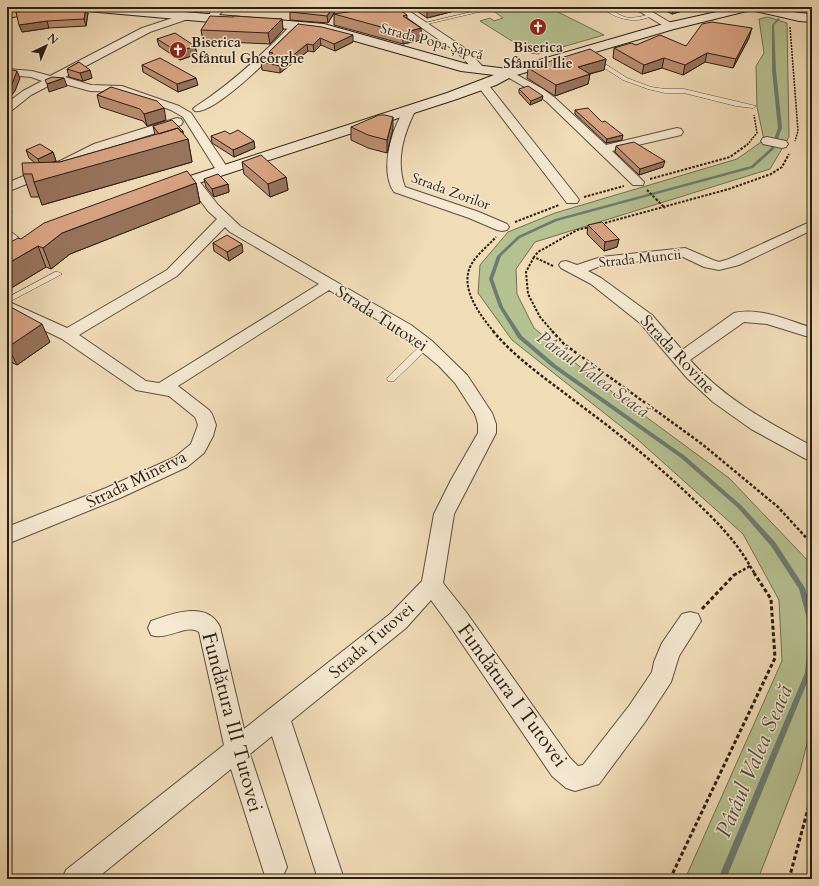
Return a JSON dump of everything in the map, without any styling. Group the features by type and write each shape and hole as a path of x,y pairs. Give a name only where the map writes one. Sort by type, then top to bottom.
{"main road":[{"path":"7,14 49,7"},
{"name":"Strada Popa Șapcă","path":"87,7 158,19 216,12 336,30 445,63 481,71 508,73"},
{"path":"154,192 452,96 500,79 508,73 671,26 751,7 806,18"},
{"path":"445,63 463,74 465,80 464,85 452,96"}],"street":[{"path":"397,7 462,51 481,71"},
{"path":"637,7 671,26"},
{"path":"7,109 27,93 158,19"},
{"path":"199,109 221,96 276,48 297,25"},
{"path":"7,72 32,74 50,80 62,80 97,89 122,89 175,108 189,118 223,170"},
{"path":"508,73 539,91 551,100 638,182"},
{"path":"483,85 572,200"},
{"path":"7,95 27,93"},
{"name":"Strada Zorilor","path":"410,109 404,121 395,155 394,180 399,189 474,215 502,227"},
{"path":"7,188 66,163 98,147 189,118"},
{"path":"603,149 678,132"},
{"path":"767,141 788,148"},
{"name":"Strada Tutovei","path":"75,879 398,621 432,585 444,514 458,485 482,444 486,433 487,424 483,413 461,379 426,345 405,329 235,229 224,220 191,180"},
{"path":"68,335 172,273 224,220"},
{"name":"Strada Muncii","path":"572,268 601,261 684,252 709,264 719,266 734,262 812,225"},
{"name":"Strada Rovine","path":"572,268 620,297 646,319 681,358 693,374 719,398 757,424 812,454"},
{"path":"163,388 329,284"},
{"name":"Strada Minerva","path":"7,306 68,335 142,386 163,388 174,391 203,414 207,425 204,436 198,448 181,462 113,493 7,536"},
{"path":"681,358 740,317 747,316 759,318 812,333"},
{"name":"Fundătura I Tutovei","path":"432,585 458,619 562,767 575,779 590,775 637,714 663,675 665,662 670,650 690,621"},
{"name":"Fundătura III Tutovei","path":"159,628 191,620 200,621 209,627 237,749 274,867"},
{"path":"278,718 331,879"}],"lane":[{"path":"423,24 498,7"},
{"path":"603,7 626,20 633,20 651,15"},
{"path":"581,51 625,79 650,88 665,91 684,91 736,104 753,106"},
{"path":"7,301 58,274"},
{"path":"391,379 426,345"}],"path":[{"path":"600,224 729,189 771,174 782,167 788,148 798,131 789,27 806,18"},
{"path":"670,879 775,658 771,598 750,566 743,552 716,520 644,455 521,359 499,337 477,310 469,287 468,274 473,263 502,227 572,200 684,171 730,157 745,147 757,133 753,106"},
{"path":"647,191 665,208"},
{"path":"592,226 577,230 538,252 534,257 526,272 528,294 540,317 564,344 702,444 778,507 812,544"},
{"path":"534,257 570,274 572,268"},
{"path":"690,621 734,575 750,566"},
{"path":"789,879 812,794"}],"green space":[{"path":"514,7 530,7 534,9 548,7 604,35 538,54 531,53 480,21 490,18 494,21 503,18 495,12"},
{"path":"768,17 787,23 789,137 770,169 535,242 516,269 517,294 534,328 592,377 729,478 812,565 812,724 800,771 758,879 685,879 782,661 779,600 743,534 637,439 512,340 478,293 480,265 508,232 555,213 737,159 764,140 757,107 756,66 764,53 759,19"}],"building":[{"path":"86,7 84,19 47,21 19,25 16,12"},
{"path":"293,7 333,7 327,16 290,12"},
{"path":"380,7 396,7 407,15 403,16 421,28 403,33 334,14"},
{"path":"210,16 282,19 268,33 201,30"},
{"path":"712,22 752,28 736,59 707,53 685,65 664,58 644,65 614,48 631,43 636,45 660,35 686,46 702,24"},
{"path":"298,24 322,27 353,35 334,44 320,38 313,45 307,44 280,66 261,62 273,53 269,52"},
{"path":"175,33 195,46 178,52 157,39"},
{"path":"590,49 606,59 578,67 590,74 556,85 528,68"},
{"path":"160,58 196,78 177,84 142,65"},
{"path":"79,62 90,70 80,73 67,69"},
{"path":"7,69 17,71 12,84 7,91"},
{"path":"52,77 64,78 47,84 45,80"},
{"path":"528,86 543,96 531,101 519,89"},
{"path":"111,87 157,101 164,108 144,114 140,109 97,95"},
{"path":"588,108 602,122 605,121 623,135 607,139 575,110"},
{"path":"379,115 393,117 387,140 368,135 351,127"},
{"path":"172,120 183,131 181,132 178,128 159,134 153,126"},
{"path":"178,128 188,139 34,182 32,174 23,174 22,163 60,162"},
{"path":"238,130 254,141 233,150 211,136 225,131 230,134"},
{"path":"634,142 665,161 640,169 616,146"},
{"path":"40,144 53,152 38,159 26,150"},
{"path":"261,155 286,177 268,184 242,162"},
{"path":"187,171 196,183 62,233 43,248 38,246 7,264 7,244 18,238 21,239 44,223"},
{"path":"218,174 228,184 212,189 204,179"},
{"path":"602,222 619,239 605,242 588,225"},
{"path":"227,235 242,244 227,252 213,243"},
{"path":"7,305 42,324 8,347 7,346"}],"waterway":[{"name":"Pârâul Valea Seacă","path":"779,19 773,25 774,70 780,128 773,148 752,167 556,220 519,237 499,256 491,279 501,307 520,337 554,366 683,457 740,507 773,544 802,588 812,626"},
{"name":"Pârâul Valea Seacă","path":"722,879 808,673 812,631"}],"place":[{"name":"Biserica Sfântul Ilie","path":"538,27"},
{"name":"Biserica Sfântul Gheorghe","path":"178,50"}]}
